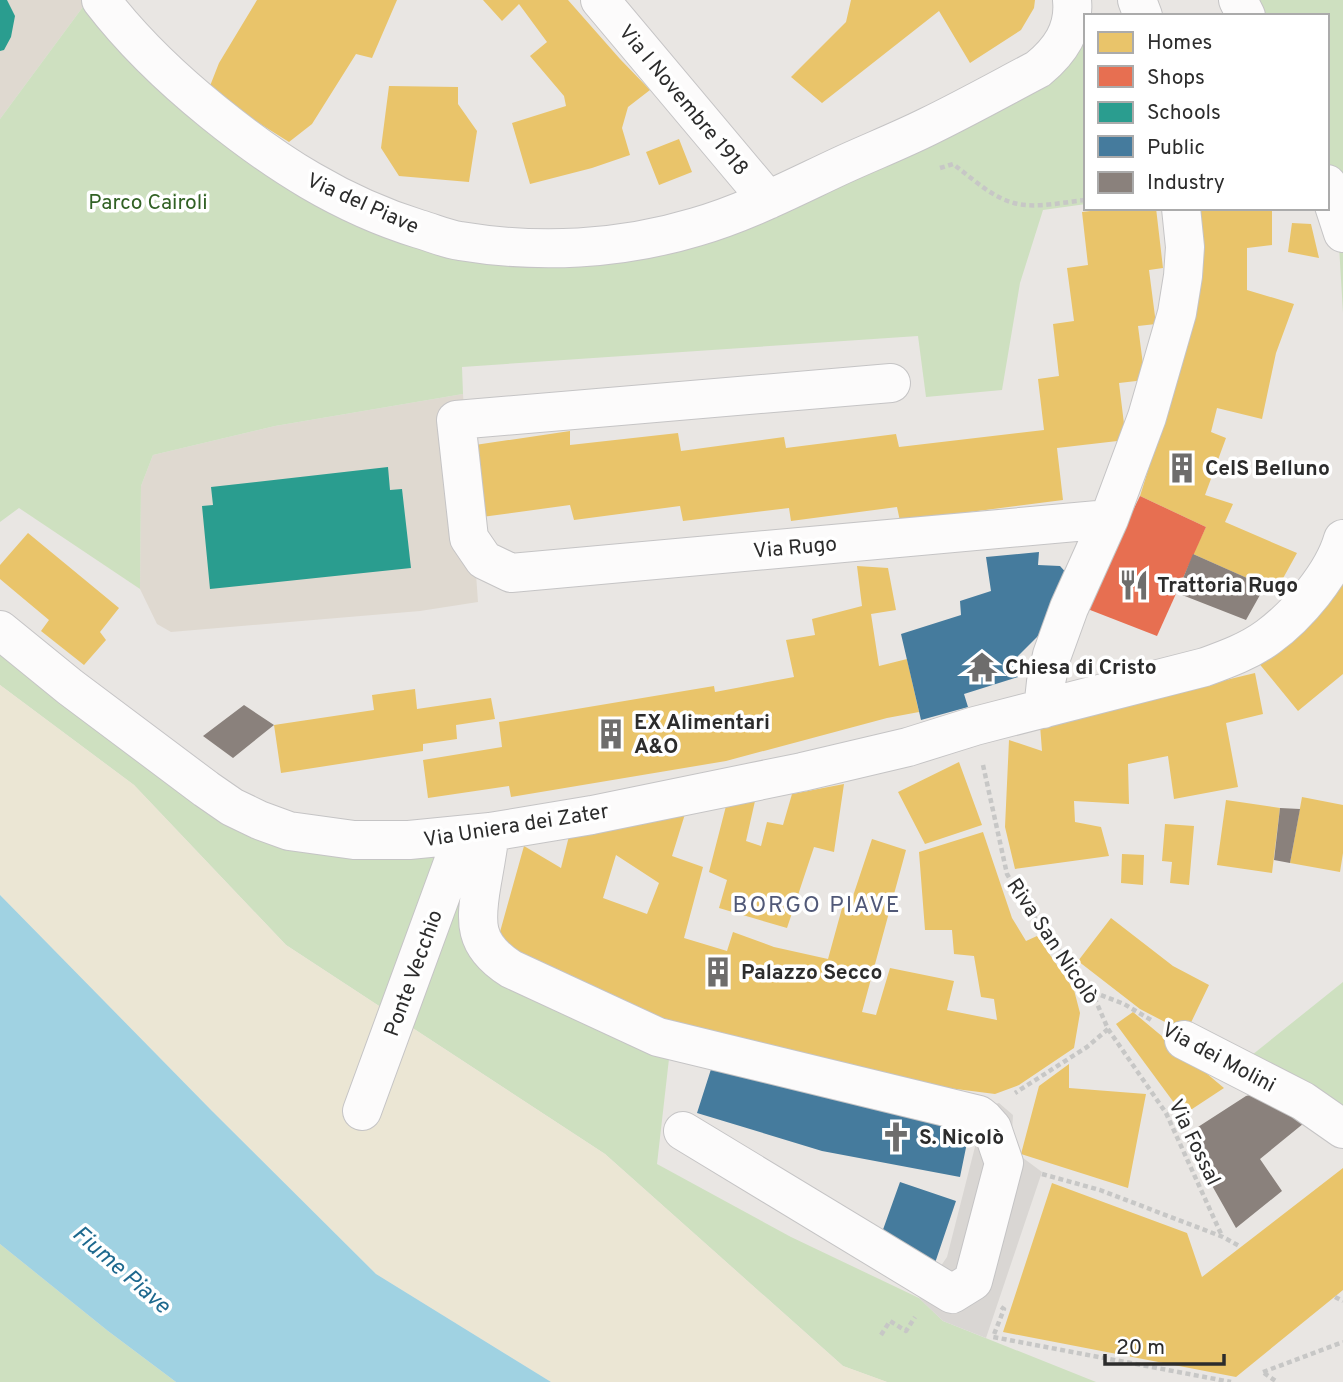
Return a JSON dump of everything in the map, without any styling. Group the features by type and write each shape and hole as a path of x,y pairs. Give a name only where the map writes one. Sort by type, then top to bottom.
{"street":[{"name":"Via del Piave","path":"101,0 158,65 243,137 287,168 343,198 395,221 457,240 520,248 575,248 632,242 696,227 768,200 929,126 1038,69 1063,44 1071,23 1072,0"},
{"name":"Via I Novembre 1918","path":"600,0 768,200"},
{"path":"1329,190 1343,233"},
{"path":"1044,709 1052,655 1069,608 1109,519 1147,417 1177,313 1185,247 1181,210"},
{"name":"Via Rugo","path":"891,383 456,420 469,538 484,560 511,573 1109,519"},
{"name":"Via Uniera dei Zater","path":"0,630 70,687 232,807 289,831 354,840 409,840 477,834 592,815 802,772 908,747 975,726 1205,667 1237,655 1269,636 1297,611 1323,580 1343,538"},
{"path":"477,834 478,926 484,944 499,961 511,969 658,1037 979,1115 984,1119 992,1128 1003,1163 973,1281 952,1294 683,1131"},
{"name":"Ponte Vecchio","path":"362,1111 428,932 477,834"},
{"name":"Via dei Molini","path":"1184,1040 1303,1101 1343,1129"}],"path":[{"path":"953,164 995,195 1014,203 1037,205 1084,200"},
{"name":"Riva San Nicolò","path":"975,726 1007,874 1026,906 1092,992 1108,1029 1087,1047 979,1115"},
{"name":"Via dei Molini","path":"1092,992 1124,1004 1184,1040"},
{"name":"Via Fossal","path":"1108,1029 1166,1113 1223,1237"},
{"path":"1003,1163 1100,1190 1223,1237 1241,1247"},
{"path":"1335,1297 1343,1301"},
{"path":"1003,1309 993,1337 1231,1382"},
{"path":"1277,1382 1263,1372 1343,1342"}],"shaded area":[{"path":"0,0 88,0 0,119"},
{"path":"463,394 478,602 420,611 171,632 157,624 140,589 141,486 153,455 275,426"},
{"path":"999,1103 1013,1115 1011,1149 1042,1172 986,1338 943,1321 919,1298 947,1257 978,1135 971,1111"}],"green space":[{"name":"Parco Cairoli","path":"88,0 231,139 398,233 608,252 771,197 1084,24 1084,204 1043,210 1020,283 1002,390 926,397 918,336 462,367 463,394 275,426 153,455 141,486 140,589 19,508 0,522 0,119"},
{"path":"1245,0 1343,0 1343,313 1335,179 1329,168 1329,14 1252,14"},
{"path":"0,612 275,839 481,841 467,936 670,1050 657,1164 791,1237 919,1298 943,1321 1096,1382 887,1382 843,1366 605,1154 286,945 134,785 0,685"},
{"path":"1343,982 1343,1109 1252,1055"},
{"path":"0,1244 108,1331 176,1382 0,1382"}],"sand":[{"path":"0,685 134,785 286,945 605,1154 843,1366 887,1382 551,1382 376,1274 0,895"}],"water":[{"name":"Fiume Piave","path":"0,895 376,1274 551,1382 176,1382 0,1244"}],"building: Homes":[{"path":"257,0 397,0 372,58 356,54 312,124 289,142 208,91 219,63"},
{"path":"483,0 568,0 650,90 628,107 622,128 630,155 530,184 512,123 566,106 564,96 530,56 547,42 519,4 502,21"},
{"path":"851,0 1035,0 1034,8 1021,30 970,63 939,11 822,103 791,77 846,22"},
{"path":"389,86 458,87 458,104 477,131 469,182 399,176 381,148"},
{"path":"679,139 692,172 659,185 646,152"},
{"path":"1156,210 1163,268 1149,270 1156,324 1138,326 1145,380 1119,383 1126,440 1057,448 1063,500 900,521 897,507 791,521 789,508 683,521 680,506 574,520 570,505 482,517 475,445 570,431 570,445 678,433 681,451 784,437 786,448 896,434 899,447 1044,430 1038,379 1059,376 1053,324 1074,321 1067,268 1088,265 1082,212"},
{"path":"1193,210 1272,210 1272,245 1247,248 1247,290 1294,304 1276,353 1262,419 1217,408 1211,432 1226,438 1205,495 1233,504 1225,522 1297,553 1276,591 1193,554 1206,527 1140,496 1161,429"},
{"path":"1292,223 1311,224 1319,258 1288,252"},
{"path":"28,533 119,608 100,632 106,640 84,665 41,631 49,620 0,579 0,565"},
{"path":"857,566 888,568 896,610 871,614 879,666 907,659 919,712 726,761 511,797 509,786 428,798 423,760 502,747 499,722 714,686 715,692 794,677 786,640 815,635 812,619 862,606"},
{"path":"1343,579 1343,674 1298,711 1257,661"},
{"path":"1255,673 1263,714 1226,723 1238,787 1174,799 1168,756 1128,764 1129,804 1074,801 1075,822 1101,827 1109,856 1015,869 1005,827 1009,740 1042,751 1040,725"},
{"path":"415,689 417,709 491,698 495,719 456,725 457,739 423,744 423,751 281,773 274,725 374,710 372,695"},
{"path":"959,762 982,825 925,844 898,792"},
{"path":"844,784 834,852 814,847 787,928 719,908 727,880 709,872 726,806 755,801 746,841 761,846 767,822 783,825 792,794"},
{"path":"1302,797 1343,805 1343,853 1340,872 1290,863"},
{"path":"1226,800 1280,808 1272,873 1217,865"},
{"path":"685,814 672,856 703,867 684,938 727,951 733,932 774,947 828,959 844,901 851,902 872,839 906,850 862,1012 876,1015 890,968 954,981 947,1010 997,1020 994,999 981,997 974,956 954,954 952,930 925,930 919,852 983,832 1012,918 1026,941 1037,936 1074,990 1080,1013 1074,1048 1019,1085 995,1094 847,1075 603,1001 498,939 524,846 561,868 570,832","holes":["616,855 659,883 647,914 603,898"]},
{"path":"1165,824 1194,826 1189,885 1170,883 1172,862 1162,861"},
{"path":"1122,854 1144,855 1143,885 1121,883"},
{"path":"1111,918 1173,966 1209,985 1186,1033 1140,1009 1078,961"},
{"path":"1133,1012 1224,1088 1183,1115 1116,1024"},
{"path":"1069,1064 1069,1088 1146,1094 1128,1188 1021,1154 1039,1086"},
{"path":"1343,1168 1343,1290 1236,1377 1003,1332 1052,1183 1187,1233 1202,1277"}],"building: Shops":[{"path":"1140,496 1206,527 1157,636 1085,608"}],"building: Schools":[{"path":"0,0 7,0 15,16 11,37 4,50 0,51"},
{"path":"388,467 390,490 402,489 411,568 210,589 202,506 213,505 211,487"}],"building: Public":[{"path":"1039,552 1038,565 1060,566 1070,577 1049,625 1015,659 1018,677 964,694 968,707 921,720 901,634 961,615 960,601 991,591 986,557"},
{"path":"713,1063 971,1123 960,1177 822,1151 697,1113"},
{"path":"900,1182 956,1201 935,1263 880,1238"}],"building: Industry":[{"path":"1193,554 1265,586 1246,620 1177,593"},
{"path":"244,705 274,725 233,758 203,736"},
{"path":"1280,808 1300,809 1290,863 1274,860"},
{"path":"1265,1091 1309,1119 1260,1159 1282,1191 1236,1228 1184,1136 1246,1096"}],"place":[{"name":"CeIS Belluno","path":"1182,468"},
{"name":"Trattoria Rugo","path":"1134,585"},
{"name":"Chiesa di Cristo","path":"982,667"},
{"name":"EX Alimentari A&O","path":"611,734"},
{"name":"Palazzo Secco","path":"718,972"},
{"name":"S. Nicolò","path":"896,1137"}],"district":[{"name":"BORGO PIAVE","path":"817,904"}]}
